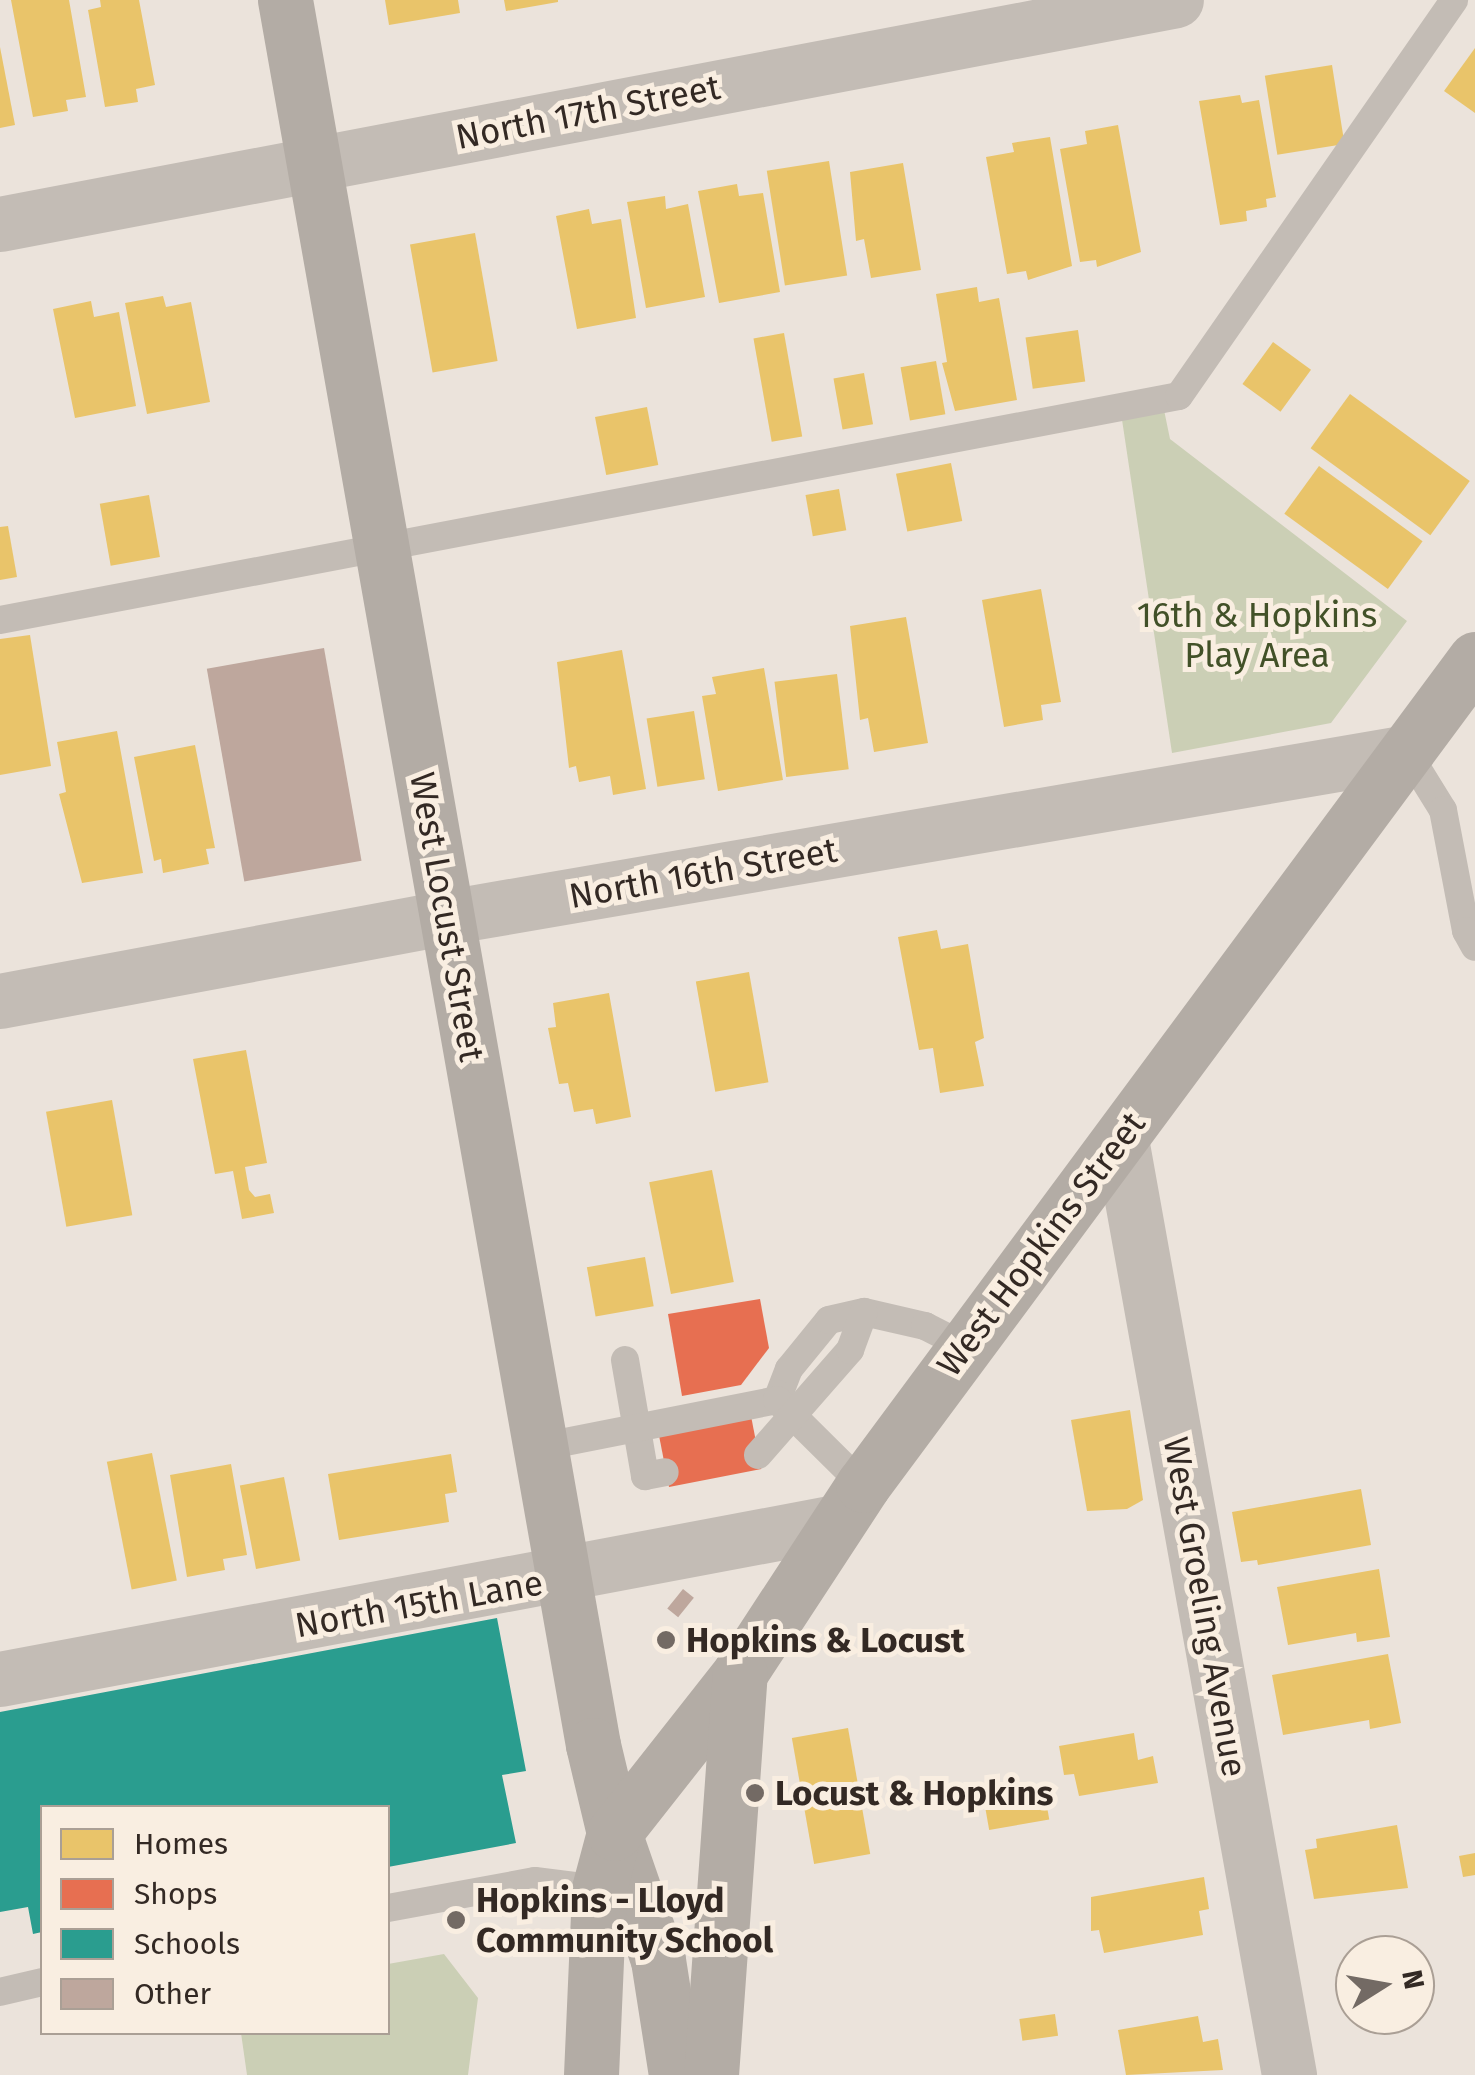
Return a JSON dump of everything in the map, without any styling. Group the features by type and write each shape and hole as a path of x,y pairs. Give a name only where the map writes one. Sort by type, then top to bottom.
{"street":[{"name":"West Locust Street","path":"285,0 564,1578 614,1833 658,1960 676,2075"},
{"name":"North 17th Street","path":"0,224 1176,0"},
{"name":"West Hopkins Street","path":"614,1833 740,1672 850,1504 964,1346 1475,659"},
{"name":"North 16th Street","path":"0,1001 447,917 1407,752"},
{"name":"West Groeling Avenue","path":"1121,1138 1289,2075"},
{"name":"North 15th Lane","path":"0,1679 564,1578 850,1504"},
{"path":"711,2075 740,1672"},
{"name":"West Locust Street","path":"591,2075 600,1889 614,1833"}],"lane":[{"path":"0,620 382,551 1179,396 1454,0"},
{"path":"1407,752 1444,810 1475,947"},
{"path":"758,1455 784,1407 850,1350 864,1312 924,1326 964,1346"},
{"path":"625,1360 645,1476 665,1472"},
{"path":"540,1447 636,1428 784,1407"},
{"path":"784,1407 850,1504"},
{"path":"390,1908 535,1881 600,1889"},
{"path":"0,1992 40,1982"}],"green space":[{"name":"16th & Hopkins Play Area","path":"1163,405 1170,439 1407,621 1331,723 1172,753 1121,413"},
{"path":"444,1954 478,1998 468,2075 247,2075 241,2035 390,2035 390,1964"}],"building: Homes":[{"path":"11,0 69,0 86,97 66,100 68,111 33,117"},
{"path":"100,0 139,0 155,85 136,89 138,102 105,107 88,10 101,7"},
{"path":"385,0 458,0 460,13 389,25"},
{"path":"504,0 558,0 558,2 506,11"},
{"path":"0,47 15,125 0,128"},
{"path":"1475,48 1475,113 1444,91"},
{"path":"1332,65 1345,144 1277,155 1265,76"},
{"path":"1240,95 1242,103 1259,100 1276,197 1266,199 1267,207 1246,211 1247,221 1220,225 1199,101"},
{"path":"1118,125 1141,252 1097,267 1096,260 1080,262 1060,149 1087,144 1085,131"},
{"path":"1050,137 1072,266 1028,280 1026,271 1007,274 986,157 1014,152 1012,143"},
{"path":"829,161 847,276 785,285 767,171"},
{"path":"903,163 921,270 871,278 864,239 856,241 850,172"},
{"path":"737,184 739,196 763,193 780,292 719,303 698,191"},
{"path":"665,196 666,209 688,204 705,297 646,308 627,202"},
{"path":"589,209 592,224 621,219 636,318 577,329 556,216"},
{"path":"475,233 498,361 433,372 410,244"},
{"path":"977,287 979,302 999,298 1017,400 955,411 942,363 947,362 936,294"},
{"path":"163,296 166,307 191,302 210,402 147,414 125,303"},
{"path":"91,301 94,317 119,312 136,406 75,418 53,309"},
{"path":"1078,330 1085,381 1033,389 1026,337"},
{"path":"784,333 802,436 772,442 753,338"},
{"path":"1273,342 1311,370 1280,412 1242,384"},
{"path":"936,361 945,414 910,420 901,367"},
{"path":"864,373 873,424 843,430 833,378"},
{"path":"1350,394 1470,481 1430,535 1311,448"},
{"path":"647,407 658,465 606,475 595,417"},
{"path":"951,463 962,521 907,532 896,474"},
{"path":"1319,466 1423,541 1388,589 1284,514"},
{"path":"839,489 846,530 813,536 806,495"},
{"path":"149,495 160,557 111,566 100,504"},
{"path":"8,526 17,577 0,580 0,527"},
{"path":"1041,589 1061,702 1041,705 1043,720 1004,727 982,600"},
{"path":"906,617 928,743 874,752 868,718 860,720 850,626"},
{"path":"30,635 51,766 0,775 0,639"},
{"path":"622,650 646,789 613,795 610,776 579,782 576,766 569,768 557,662"},
{"path":"764,668 783,780 718,791 702,696 716,694 712,677"},
{"path":"837,674 849,769 786,777 774,682"},
{"path":"694,711 705,779 657,787 647,719"},
{"path":"117,731 143,873 82,883 59,794 66,792 57,742"},
{"path":"195,745 215,848 206,849 209,864 163,873 161,859 154,861 134,757"},
{"path":"937,930 941,949 968,944 984,1038 975,1042 984,1086 940,1093 933,1048 919,1050 898,937"},
{"path":"749,972 768,1082 715,1092 696,981"},
{"path":"609,993 631,1117 596,1124 593,1109 574,1112 568,1083 559,1084 548,1028 556,1027 553,1003"},
{"path":"246,1050 267,1163 245,1167 249,1190 255,1197 270,1194 274,1213 242,1219 233,1171 215,1174 193,1059"},
{"path":"112,1100 132,1215 66,1227 46,1112"},
{"path":"712,1170 734,1282 671,1294 649,1182"},
{"path":"645,1257 654,1306 596,1316 587,1267"},
{"path":"1130,1410 1143,1500 1127,1509 1087,1511 1071,1420"},
{"path":"152,1453 177,1581 132,1589 107,1462"},
{"path":"451,1454 457,1492 445,1494 449,1522 339,1540 328,1474"},
{"path":"231,1464 247,1555 223,1559 225,1570 187,1577 170,1475"},
{"path":"284,1477 300,1560 256,1569 240,1486"},
{"path":"1361,1489 1371,1545 1258,1565 1257,1560 1241,1562 1232,1512"},
{"path":"1379,1569 1390,1637 1357,1642 1356,1633 1288,1645 1277,1587"},
{"path":"1388,1654 1401,1723 1370,1729 1369,1720 1283,1735 1272,1675"},
{"path":"848,1728 870,1854 814,1864 792,1738"},
{"path":"1134,1733 1138,1760 1153,1756 1158,1783 1079,1796 1074,1774 1064,1775 1059,1746"},
{"path":"1043,1784 1049,1819 989,1830 983,1795"},
{"path":"1397,1825 1408,1888 1314,1899 1305,1850 1317,1848 1316,1839"},
{"path":"1475,1853 1475,1875 1463,1877 1459,1856"},
{"path":"1204,1877 1209,1909 1199,1911 1203,1935 1104,1953 1099,1930 1091,1931 1091,1897"},
{"path":"1055,2014 1058,2036 1022,2041 1019,2019"},
{"path":"1198,2016 1203,2042 1218,2039 1223,2070 1126,2075 1118,2030"}],"building: Shops":[{"path":"760,1299 769,1348 741,1385 682,1396 668,1314"},
{"path":"751,1416 761,1469 669,1487 659,1434"}],"building: Schools":[{"path":"497,1618 526,1771 502,1775 516,1843 390,1867 390,1805 40,1805 40,1932 33,1934 28,1907 0,1912 0,1712"}],"building: Other":[{"path":"324,648 362,861 244,881 207,669"},
{"path":"683,1589 694,1598 678,1617 667,1608"}],"place":[{"name":"Hopkins & Locust","path":"666,1640"},
{"name":"Locust & Hopkins","path":"755,1793"},
{"name":"Hopkins - Lloyd Community School","path":"456,1920"}]}
